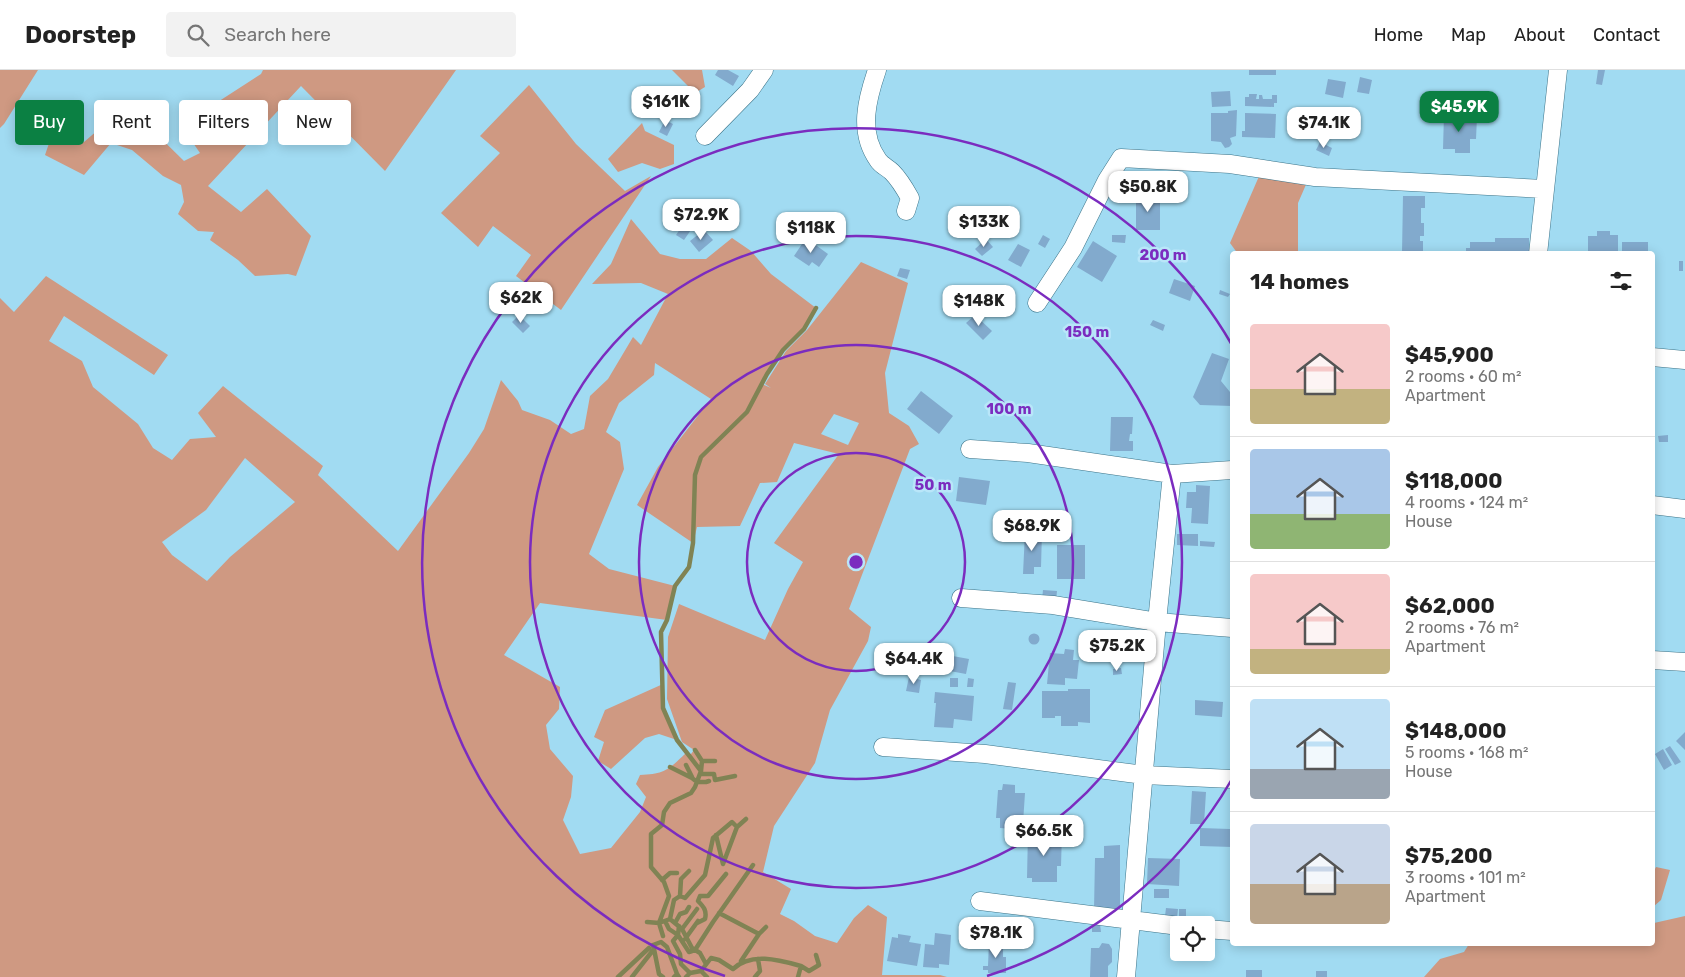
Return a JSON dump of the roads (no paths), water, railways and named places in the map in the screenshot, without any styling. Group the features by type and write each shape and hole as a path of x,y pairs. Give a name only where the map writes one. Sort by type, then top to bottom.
{"street":[{"path":"704,136 750,90 764,70"},
{"path":"877,70 868,96 866,123 868,140 878,160 893,172 910,198 906,211"},
{"path":"1538,251 1558,70"},
{"path":"1037,304 1073,248 1108,180 1122,158 1230,164 1315,177 1544,189"},
{"path":"1655,357 1685,360"},
{"path":"970,449 1028,453 1172,474 1230,470"},
{"path":"1126,977 1172,474"},
{"path":"1655,505 1685,509"},
{"path":"961,598 1053,605 1157,622 1230,628"},
{"path":"1655,660 1685,662"},
{"path":"883,747 986,754 1144,775 1230,779"},
{"path":"980,902 1131,922 1170,925"},
{"path":"1215,930 1230,931"}],"waterway":[{"path":"701,771 677,740 663,708 661,632 667,620 675,586 689,567 693,543 695,475 701,457 747,412 767,374 783,350 804,329 816,308"},
{"path":"663,936 659,923 669,896 664,882 651,867 651,834 662,825 664,812 670,803 691,793 695,787 701,771 702,761 695,750"},
{"path":"702,761 715,761"},
{"path":"686,765 692,777"},
{"path":"670,767 697,782 709,781"},
{"path":"700,774 714,774 715,780 735,776"},
{"path":"670,919 674,900 680,896 685,898 705,875 713,838 732,822 737,827 746,819"},
{"path":"716,835 723,864 737,827"},
{"path":"679,926 678,935 689,952 695,950 753,865"},
{"path":"680,896 681,879 689,871"},
{"path":"662,880 670,873 677,873"},
{"path":"697,923 705,919 706,916 702,905 698,901 700,896 708,896 726,874"},
{"path":"675,923 680,914 686,912 689,907"},
{"path":"682,929 697,909"},
{"path":"719,913 759,934"},
{"path":"647,922 659,923 670,919 682,929 692,948 700,953 706,964"},
{"path":"665,921 669,929 678,935 673,941 680,954 681,964 690,973"},
{"path":"685,939 698,921"},
{"path":"741,961 766,927"},
{"path":"653,945 661,942 667,947 677,974"},
{"path":"632,977 654,949 653,945"},
{"path":"618,977 649,948"},
{"path":"654,949 659,974 663,977"},
{"path":"801,966 809,971 819,965 816,955"},
{"path":"686,977 690,973 701,971 711,958 719,960 733,969 740,964 757,959 775,960 801,966 798,977"},
{"path":"755,977 760,971 758,959"},
{"path":"701,971 707,977"},
{"path":"674,977 677,974 679,977"}]}
